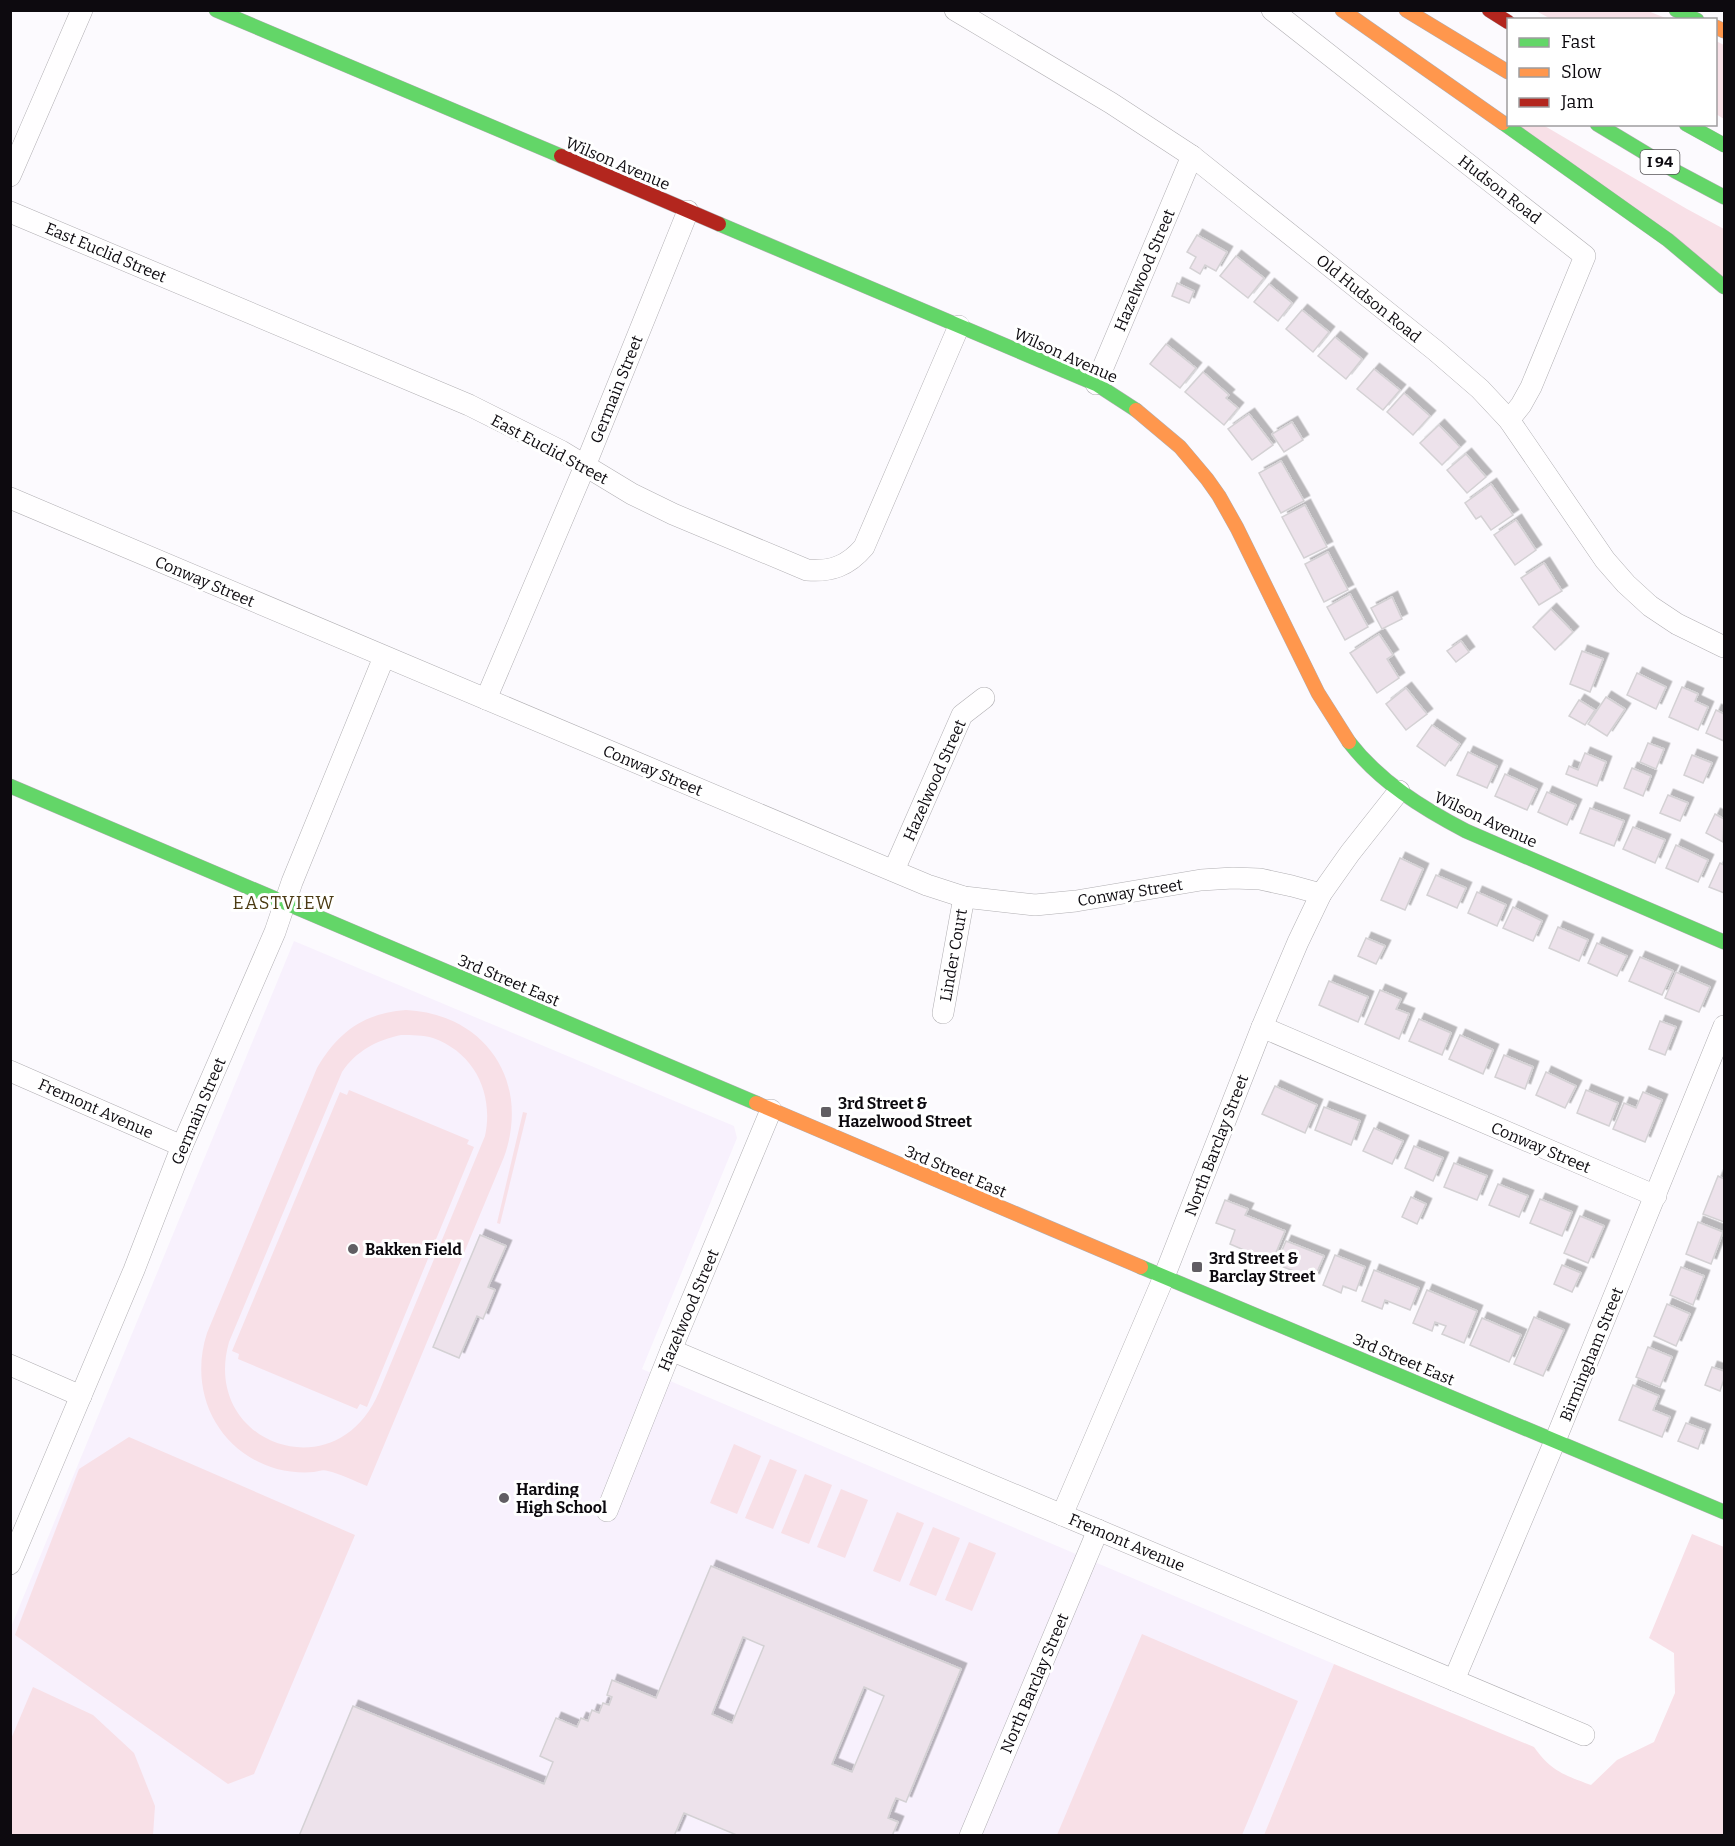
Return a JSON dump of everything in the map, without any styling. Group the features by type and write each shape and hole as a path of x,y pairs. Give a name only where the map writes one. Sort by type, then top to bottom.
{"main road":[{"name":"Wilson Avenue","path":"216,10 1096,384 1137,409 1168,435 1207,479 1236,525 1312,684 1333,721 1374,770 1430,813 1466,831 1725,942"},
{"path":"1342,10 1507,125"},
{"path":"1406,10 1507,71"},
{"path":"1489,10 1507,21"},
{"path":"1676,10 1693,18"},
{"path":"1508,126 1668,240 1725,287"},
{"name":"I 94","path":"1600,126 1725,197"},
{"path":"1690,126 1725,145"},
{"name":"3rd Street East","path":"10,786 1164,1277 1725,1512"}],"street":[{"path":"10,176 82,10"},
{"name":"Old Hudson Road","path":"955,10 1111,103 1192,156 1436,351 1480,389 1509,420 1605,560 1626,584 1650,606 1677,624 1725,647"},
{"name":"Hudson Road","path":"1272,10 1586,256 1531,387 1509,420"},
{"name":"Hazelwood Street","path":"1096,384 1192,156"},
{"name":"Germain Street","path":"486,699 585,466 688,211"},
{"name":"East Euclid Street","path":"10,212 469,405 561,451 632,494 673,514 807,570 820,571 845,565 864,547 958,326"},
{"name":"Conway Street","path":"10,498 927,885 964,897 1035,905 1076,901 1201,880 1233,878 1260,879 1321,894"},
{"name":"Germain Street","path":"10,1564 134,1270 182,1146 275,932 284,903 384,657"},
{"name":"Hazelwood Street","path":"894,870 962,715 984,698"},
{"name":"North Barclay Street","path":"1062,1515 1164,1277 1262,1027 1298,942 1321,894 1399,791"},
{"name":"Linder Court","path":"943,1013 964,897"},
{"name":"Birmingham Street","path":"1454,1680 1555,1441 1725,1026"},
{"name":"Conway Street","path":"1262,1027 1656,1196"},
{"name":"Fremont Avenue","path":"10,1071 182,1146"},
{"name":"Hazelwood Street","path":"607,1510 771,1110"},
{"name":"Fremont Avenue","path":"671,1350 1584,1735"},
{"path":"10,1365 81,1396"},
{"name":"North Barclay Street","path":"970,1836 1098,1530"}],"shaded area":[{"path":"1536,11 1648,11 1666,18 1549,18"},
{"path":"1717,42 1724,45 1724,119 1717,115"},
{"path":"1516,126 1545,126 1724,229 1724,278"},
{"name":"Harding High School","path":"294,941 734,1126 737,1138 642,1369 1334,1664 1264,1835 11,1836 11,1627"},
{"path":"406,1010 434,1014 459,1024 479,1038 495,1057 506,1079 511,1103 511,1129 504,1157 367,1486 326,1470 300,1472 277,1469 256,1461 238,1449 223,1434 212,1416 201,1376 202,1355 207,1333 317,1068 343,1035 365,1020","holes":["401,1035 433,1038 448,1045 470,1065 484,1090 487,1105 485,1136 379,1392 359,1423 334,1441 305,1447 277,1443 253,1429 234,1407 225,1378 229,1342 342,1072 360,1052 384,1040"]},
{"name":"Bakken Field","path":"349,1090 469,1140 467,1144 474,1147 367,1407 360,1404 357,1409 238,1359 239,1354 232,1351 340,1092 347,1095"},
{"path":"523,1112 527,1113 500,1224 497,1223"},
{"path":"129,1437 355,1535 254,1774 228,1784 15,1635 79,1469"},
{"path":"734,1444 761,1456 737,1514 710,1503"},
{"path":"770,1459 797,1470 773,1529 745,1518"},
{"path":"805,1474 832,1485 809,1544 781,1533"},
{"path":"841,1489 868,1500 845,1558 817,1547"},
{"path":"897,1512 924,1523 900,1582 873,1571"},
{"path":"933,1527 960,1538 936,1596 909,1585"},
{"path":"1692,1534 1724,1547 1724,1835 1264,1835 1334,1664 1534,1747 1552,1767 1591,1785 1617,1760 1654,1742 1675,1693 1674,1653 1649,1638"},
{"path":"969,1542 996,1553 972,1611 945,1600"},
{"path":"1142,1634 1298,1701 1242,1835 1057,1835"},
{"path":"33,1687 93,1715 134,1753 155,1806 153,1835 11,1835 11,1739"}],"building":[{"path":"1197,235 1227,252 1216,271 1205,265 1200,274 1190,268 1196,257 1187,252"},
{"path":"1236,256 1264,278 1248,298 1220,276"},
{"path":"1177,283 1194,291 1189,303 1172,296"},
{"path":"1269,284 1292,303 1278,321 1254,302"},
{"path":"1302,310 1329,332 1313,352 1286,329"},
{"path":"1335,337 1362,359 1346,379 1318,356"},
{"path":"1166,344 1196,368 1180,388 1150,364"},
{"path":"1374,369 1400,390 1383,410 1357,389"},
{"path":"1203,372 1229,395 1226,398 1238,408 1224,425 1185,392"},
{"path":"1404,393 1430,416 1413,435 1387,412"},
{"path":"1249,414 1273,445 1252,460 1228,429"},
{"path":"1292,422 1303,440 1284,452 1272,434"},
{"path":"1439,425 1460,447 1442,465 1420,443"},
{"path":"1466,454 1486,477 1467,493 1447,470"},
{"path":"1281,461 1304,501 1281,513 1259,473"},
{"path":"1491,484 1513,515 1491,530 1481,516 1476,519 1465,503"},
{"path":"1305,505 1327,547 1304,558 1282,517"},
{"path":"1516,520 1536,550 1515,565 1494,535"},
{"path":"1328,552 1348,590 1324,602 1305,564"},
{"path":"1544,563 1562,591 1539,605 1521,578"},
{"path":"1350,594 1368,627 1345,640 1327,607"},
{"path":"1392,597 1402,619 1382,629 1371,608"},
{"path":"1551,609 1573,632 1555,650 1533,627"},
{"path":"1379,634 1393,655 1387,659 1399,678 1377,693 1350,653"},
{"path":"1461,641 1469,652 1456,662 1447,651"},
{"path":"1582,651 1603,659 1590,692 1570,684"},
{"path":"1637,673 1666,687 1656,709 1627,695"},
{"path":"1682,687 1698,694 1695,701 1708,707 1698,730 1669,717"},
{"path":"1406,688 1427,714 1406,730 1386,704"},
{"path":"1606,697 1625,709 1607,736 1588,724"},
{"path":"1579,700 1595,710 1585,725 1569,716"},
{"path":"1716,710 1724,714 1724,741 1706,733"},
{"path":"1432,725 1460,744 1445,766 1417,746"},
{"path":"1648,743 1664,749 1656,769 1640,762"},
{"path":"1468,752 1497,766 1487,788 1457,775"},
{"path":"1585,753 1606,762 1597,786 1566,774 1569,766 1578,770"},
{"path":"1692,755 1712,763 1703,783 1684,775"},
{"path":"1632,768 1651,776 1643,796 1624,788"},
{"path":"1505,774 1537,789 1527,810 1495,796"},
{"path":"1547,792 1576,805 1567,825 1538,812"},
{"path":"1668,795 1688,803 1680,821 1660,813"},
{"path":"1590,808 1624,821 1614,846 1580,833"},
{"path":"1715,814 1724,819 1723,842 1706,833"},
{"path":"1633,827 1665,840 1655,863 1623,849"},
{"path":"1676,845 1708,860 1698,882 1666,868"},
{"path":"1400,858 1423,869 1405,910 1381,900"},
{"path":"1720,863 1724,865 1724,893 1709,887"},
{"path":"1436,875 1466,888 1457,908 1427,895"},
{"path":"1477,892 1506,905 1497,926 1468,913"},
{"path":"1513,907 1542,921 1533,941 1503,928"},
{"path":"1558,927 1588,940 1579,961 1549,948"},
{"path":"1366,938 1385,946 1376,964 1358,956"},
{"path":"1597,943 1627,956 1617,976 1588,963"},
{"path":"1640,957 1673,971 1662,995 1629,981"},
{"path":"1676,972 1710,987 1699,1012 1665,998"},
{"path":"1329,981 1368,997 1358,1022 1319,1005"},
{"path":"1380,990 1401,999 1396,1009 1409,1014 1399,1039 1365,1024"},
{"path":"1419,1019 1451,1033 1442,1055 1409,1041"},
{"path":"1660,1021 1676,1027 1665,1055 1649,1049"},
{"path":"1460,1035 1493,1050 1483,1074 1449,1059"},
{"path":"1504,1055 1533,1067 1525,1089 1495,1077"},
{"path":"1546,1072 1576,1086 1565,1108 1536,1095"},
{"path":"1275,1086 1317,1105 1305,1133 1262,1114"},
{"path":"1586,1090 1618,1103 1609,1126 1577,1113"},
{"path":"1643,1092 1662,1100 1645,1142 1613,1129 1624,1103 1636,1108"},
{"path":"1324,1107 1360,1121 1351,1145 1315,1130"},
{"path":"1374,1128 1403,1141 1392,1164 1363,1151"},
{"path":"1414,1146 1443,1158 1433,1181 1405,1168"},
{"path":"1454,1163 1487,1176 1477,1200 1444,1187"},
{"path":"1718,1176 1724,1179 1724,1222 1703,1214"},
{"path":"1498,1184 1528,1196 1519,1217 1489,1205"},
{"path":"1411,1197 1426,1204 1417,1224 1402,1217"},
{"path":"1540,1199 1572,1212 1562,1236 1530,1223"},
{"path":"1225,1200 1248,1209 1245,1215 1285,1231 1272,1262 1230,1244 1235,1230 1216,1223"},
{"path":"1580,1216 1604,1226 1588,1263 1564,1253"},
{"path":"1698,1222 1723,1232 1711,1264 1686,1254"},
{"path":"480,1235 506,1246 488,1287 495,1290 483,1319 477,1316 459,1358 433,1347"},
{"path":"1286,1241 1324,1256 1314,1279 1276,1264"},
{"path":"1335,1255 1365,1267 1356,1291 1343,1286 1341,1293 1323,1285"},
{"path":"1562,1265 1581,1273 1572,1292 1554,1284"},
{"path":"1681,1267 1704,1276 1693,1305 1670,1295"},
{"path":"1374,1270 1419,1288 1410,1310 1385,1300 1382,1309 1362,1301"},
{"path":"1427,1290 1477,1311 1464,1343 1442,1334 1446,1326 1435,1322 1432,1331 1413,1323"},
{"path":"1667,1304 1690,1314 1676,1346 1654,1336"},
{"path":"1534,1317 1564,1330 1543,1376 1514,1364"},
{"path":"1482,1318 1521,1335 1509,1362 1470,1345"},
{"path":"1648,1347 1672,1357 1660,1387 1636,1377"},
{"path":"1712,1367 1724,1371 1720,1391 1705,1385"},
{"path":"1633,1385 1659,1396 1653,1410 1670,1417 1662,1437 1619,1420"},
{"path":"1686,1423 1705,1430 1698,1449 1678,1441"},
{"path":"711,1566 961,1669 906,1802 896,1798 892,1807 888,1818 898,1822 892,1836 739,1836 684,1813 674,1836 299,1836 353,1706 544,1784 553,1762 540,1756 556,1718 577,1727 581,1718 588,1721 592,1710 599,1713 603,1703 609,1705 612,1697 607,1695 612,1680 656,1698","holes":["743,1637 764,1646 732,1723 712,1714","864,1687 884,1696 852,1772 832,1764"]}],"traffic: fast":[{"path":"216,10 561,156"},
{"path":"1676,10 1693,18"},
{"path":"1503,123 1507,126"},
{"path":"1507,126 1668,240 1724,287"},
{"path":"1600,126 1675,171 1724,197"},
{"path":"1690,126 1724,145"},
{"path":"719,224 1096,384 1136,410"},
{"path":"1349,742 1388,782 1466,831 1724,942"},
{"path":"10,786 756,1103"},
{"path":"1141,1267 1724,1512"}],"traffic: slow":[{"path":"1342,10 1503,123"},
{"path":"1406,10 1507,71"},
{"path":"1717,28 1724,31"},
{"path":"1136,410 1180,447 1219,496 1318,693 1349,742"},
{"path":"756,1103 1141,1267"}],"traffic: jam":[{"path":"1489,10 1507,21"},
{"path":"561,156 719,224"}],"place":[{"name":"3rd Street & Hazelwood Street","path":"826,1112"},
{"name":"Bakken Field","path":"353,1249"},
{"name":"3rd Street & Barclay Street","path":"1197,1267"},
{"name":"Harding High School","path":"504,1498"}],"district":[{"name":"EASTVIEW","path":"284,903"}]}
